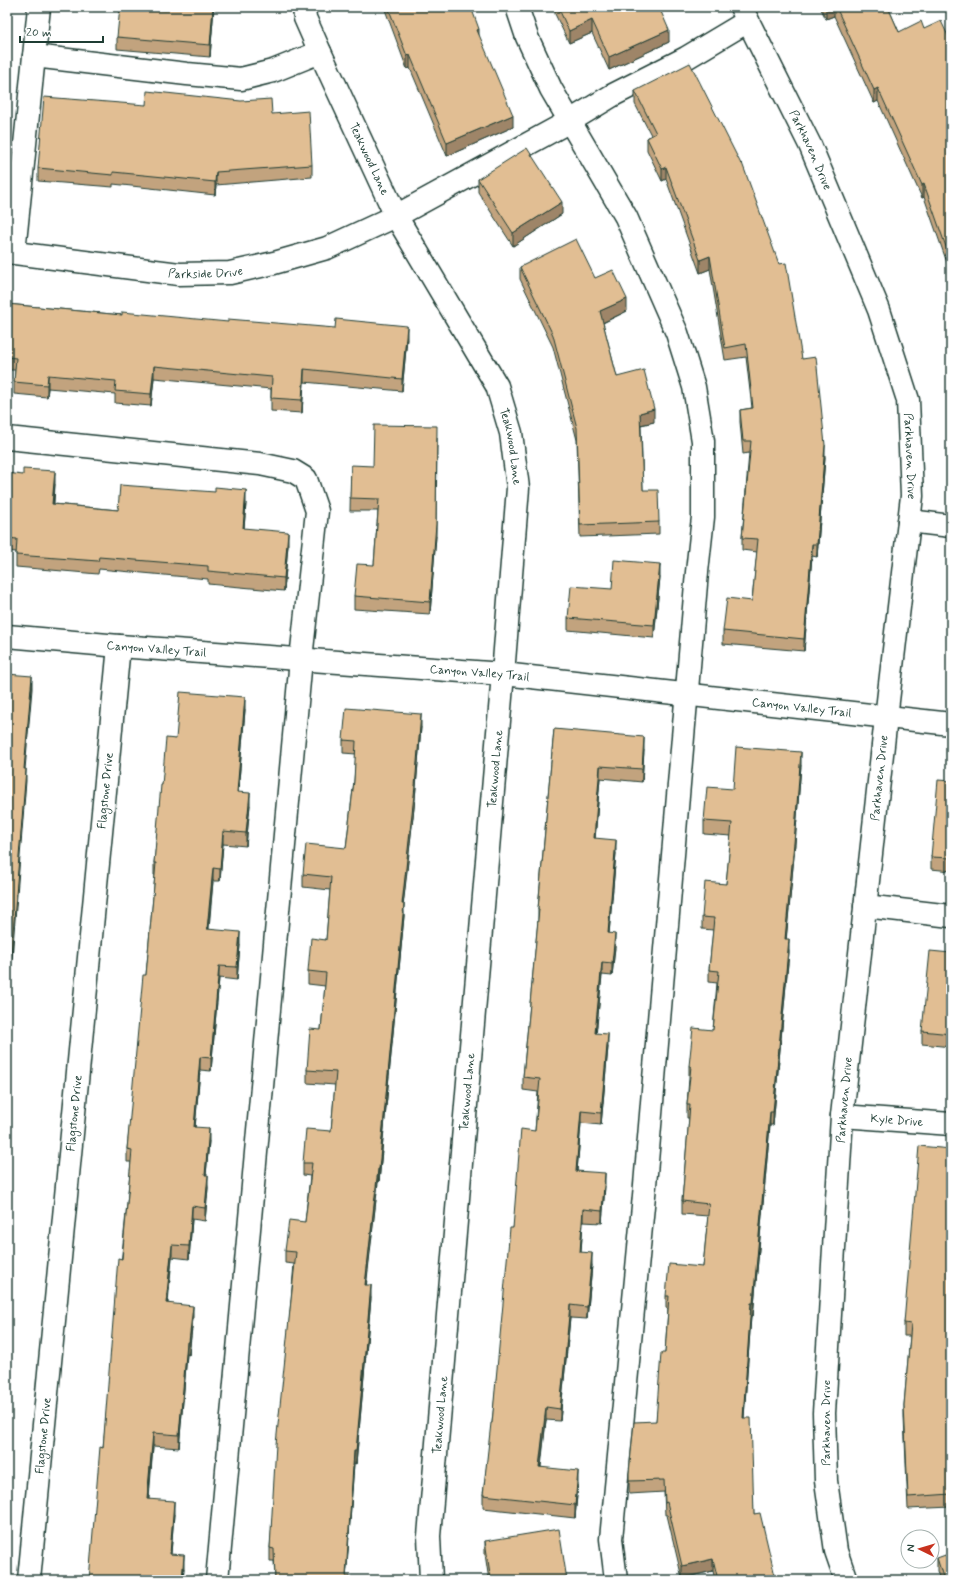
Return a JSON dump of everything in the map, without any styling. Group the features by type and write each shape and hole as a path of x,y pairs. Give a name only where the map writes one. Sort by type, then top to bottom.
{"street":[{"path":"10,252 39,7"},
{"name":"Teakwood Lane","path":"304,7 305,18 396,216 497,386 511,433 518,488 430,1528 431,1580"},
{"path":"517,7 527,37 551,89 626,217 677,333 694,387 703,441 703,517 697,572 646,1178 611,1539 616,1580"},
{"name":"Parkside Drive","path":"10,252 179,274 230,272 274,263 326,248 396,216 570,121 613,95 686,58 745,14"},
{"name":"Parkhaven Drive","path":"745,14 810,145 879,310 908,400 912,496 842,1116 824,1413 827,1489 836,1551 846,1580"},
{"path":"34,56 241,79 273,71 320,52"},
{"path":"7,438 260,464 293,471 306,479 318,511 301,659 217,1580"},
{"path":"909,521 951,526"},
{"name":"Canyon Valley Trail","path":"7,636 119,646 503,674 886,718 951,724"},
{"name":"Flagstone Drive","path":"29,1580 119,646"},
{"path":"865,906 951,916"},
{"name":"Kyle Drive","path":"842,1116 951,1124"}],"building":[{"path":"120,7 166,10 166,7 213,7 210,45 117,37"},
{"path":"388,7 471,7 479,29 477,30 513,115 447,143 410,55 407,56"},
{"path":"558,7 659,7 669,30 609,57 592,20 569,31"},
{"path":"836,7 888,7 899,32 921,21 924,29 941,21 951,42 951,261 924,184 922,185 878,88 874,90"},
{"path":"690,63 741,164 742,163 779,264 786,263 802,359 816,357 825,445 817,544 812,544 804,639 723,631 727,598 752,601 758,539 742,538 751,441 743,441 740,410 753,408 746,344 725,348 710,256 700,260 666,167 662,169 647,138 656,133 635,91"},
{"path":"147,91 241,101 271,99 272,114 309,111 312,165 216,172 215,182 113,172 113,175 38,168 44,97 146,105"},
{"path":"527,148 562,202 513,233 478,179"},
{"path":"576,239 595,278 613,270 627,299 600,311 617,377 644,370 654,409 640,413 643,490 658,490 659,522 580,525 577,428 553,335 520,267"},
{"path":"7,304 122,315 122,312 228,322 228,319 335,328 336,319 407,326 402,379 304,369 302,400 271,398 272,377 154,366 151,394 115,391 116,381 48,375 47,385 14,382 16,358 7,357"},
{"path":"374,425 437,426 436,524 430,602 354,596 357,564 374,565 379,499 350,498 351,465 373,466"},
{"path":"23,469 55,471 52,504 118,510 120,485 215,492 215,487 246,490 243,528 288,532 284,578 208,571 208,566 99,557 98,561 16,555 17,539 7,538 7,473 23,475"},
{"path":"614,560 660,564 654,625 568,618 571,586 612,589"},
{"path":"7,674 32,676 24,769 26,769 7,997"},
{"path":"180,692 245,697 237,792 250,793 246,833 223,831 220,869 213,868 207,929 240,932 237,967 219,966 211,1058 200,1057 194,1127 209,1128 205,1175 208,1175 205,1208 192,1206 189,1246 172,1245 166,1303 193,1306 189,1342 187,1342 179,1435 153,1433 147,1499 174,1501 170,1554 184,1555 182,1580 89,1580 100,1447 103,1448 118,1258 122,1259 132,1150 127,1149 143,975 146,975 161,785 166,738 176,739"},
{"path":"346,708 421,714 402,904 404,904 379,1169 365,1285 371,1285 356,1451 354,1451 346,1576 350,1576 350,1580 275,1580 274,1549 270,1548 276,1444 296,1252 285,1251 289,1220 305,1222 312,1163 303,1163 306,1129 331,1131 336,1072 307,1070 310,1029 321,1030 326,973 308,971 311,938 326,940 331,877 303,874 306,844 346,848 354,781 356,741 343,740"},
{"path":"554,729 644,737 642,769 600,766 594,838 616,840 608,933 615,934 612,963 602,962 595,1033 608,1034 601,1113 581,1111 576,1171 605,1173 602,1211 583,1209 580,1252 592,1253 587,1307 570,1305 560,1409 546,1407 539,1467 578,1471 575,1505 483,1495 492,1423 510,1228 513,1228 521,1129 535,1131 540,1079 523,1077"},
{"path":"736,747 801,752 785,939 789,939 773,1112 770,1112 753,1303 751,1303 743,1418 751,1418 754,1514 760,1513 776,1580 718,1580 713,1559 682,1566 667,1502 665,1503 664,1480 629,1481 634,1422 656,1421 661,1353 665,1353 669,1296 666,1296 669,1264 703,1267 709,1204 682,1201 690,1105 687,1105 691,1066 689,1066 693,1028 713,1030 719,971 709,970 714,918 702,917 705,882 726,884 732,823 704,821 707,787 733,789"},
{"path":"938,780 951,781 951,858 931,857"},
{"path":"930,951 951,953 951,1034 922,1031"},
{"path":"919,1146 951,1149 951,1494 908,1497 904,1405 911,1324 904,1323"},
{"path":"559,1529 567,1580 491,1580 485,1541"},
{"path":"951,1553 951,1580 944,1580 940,1567 940,1557"}]}
